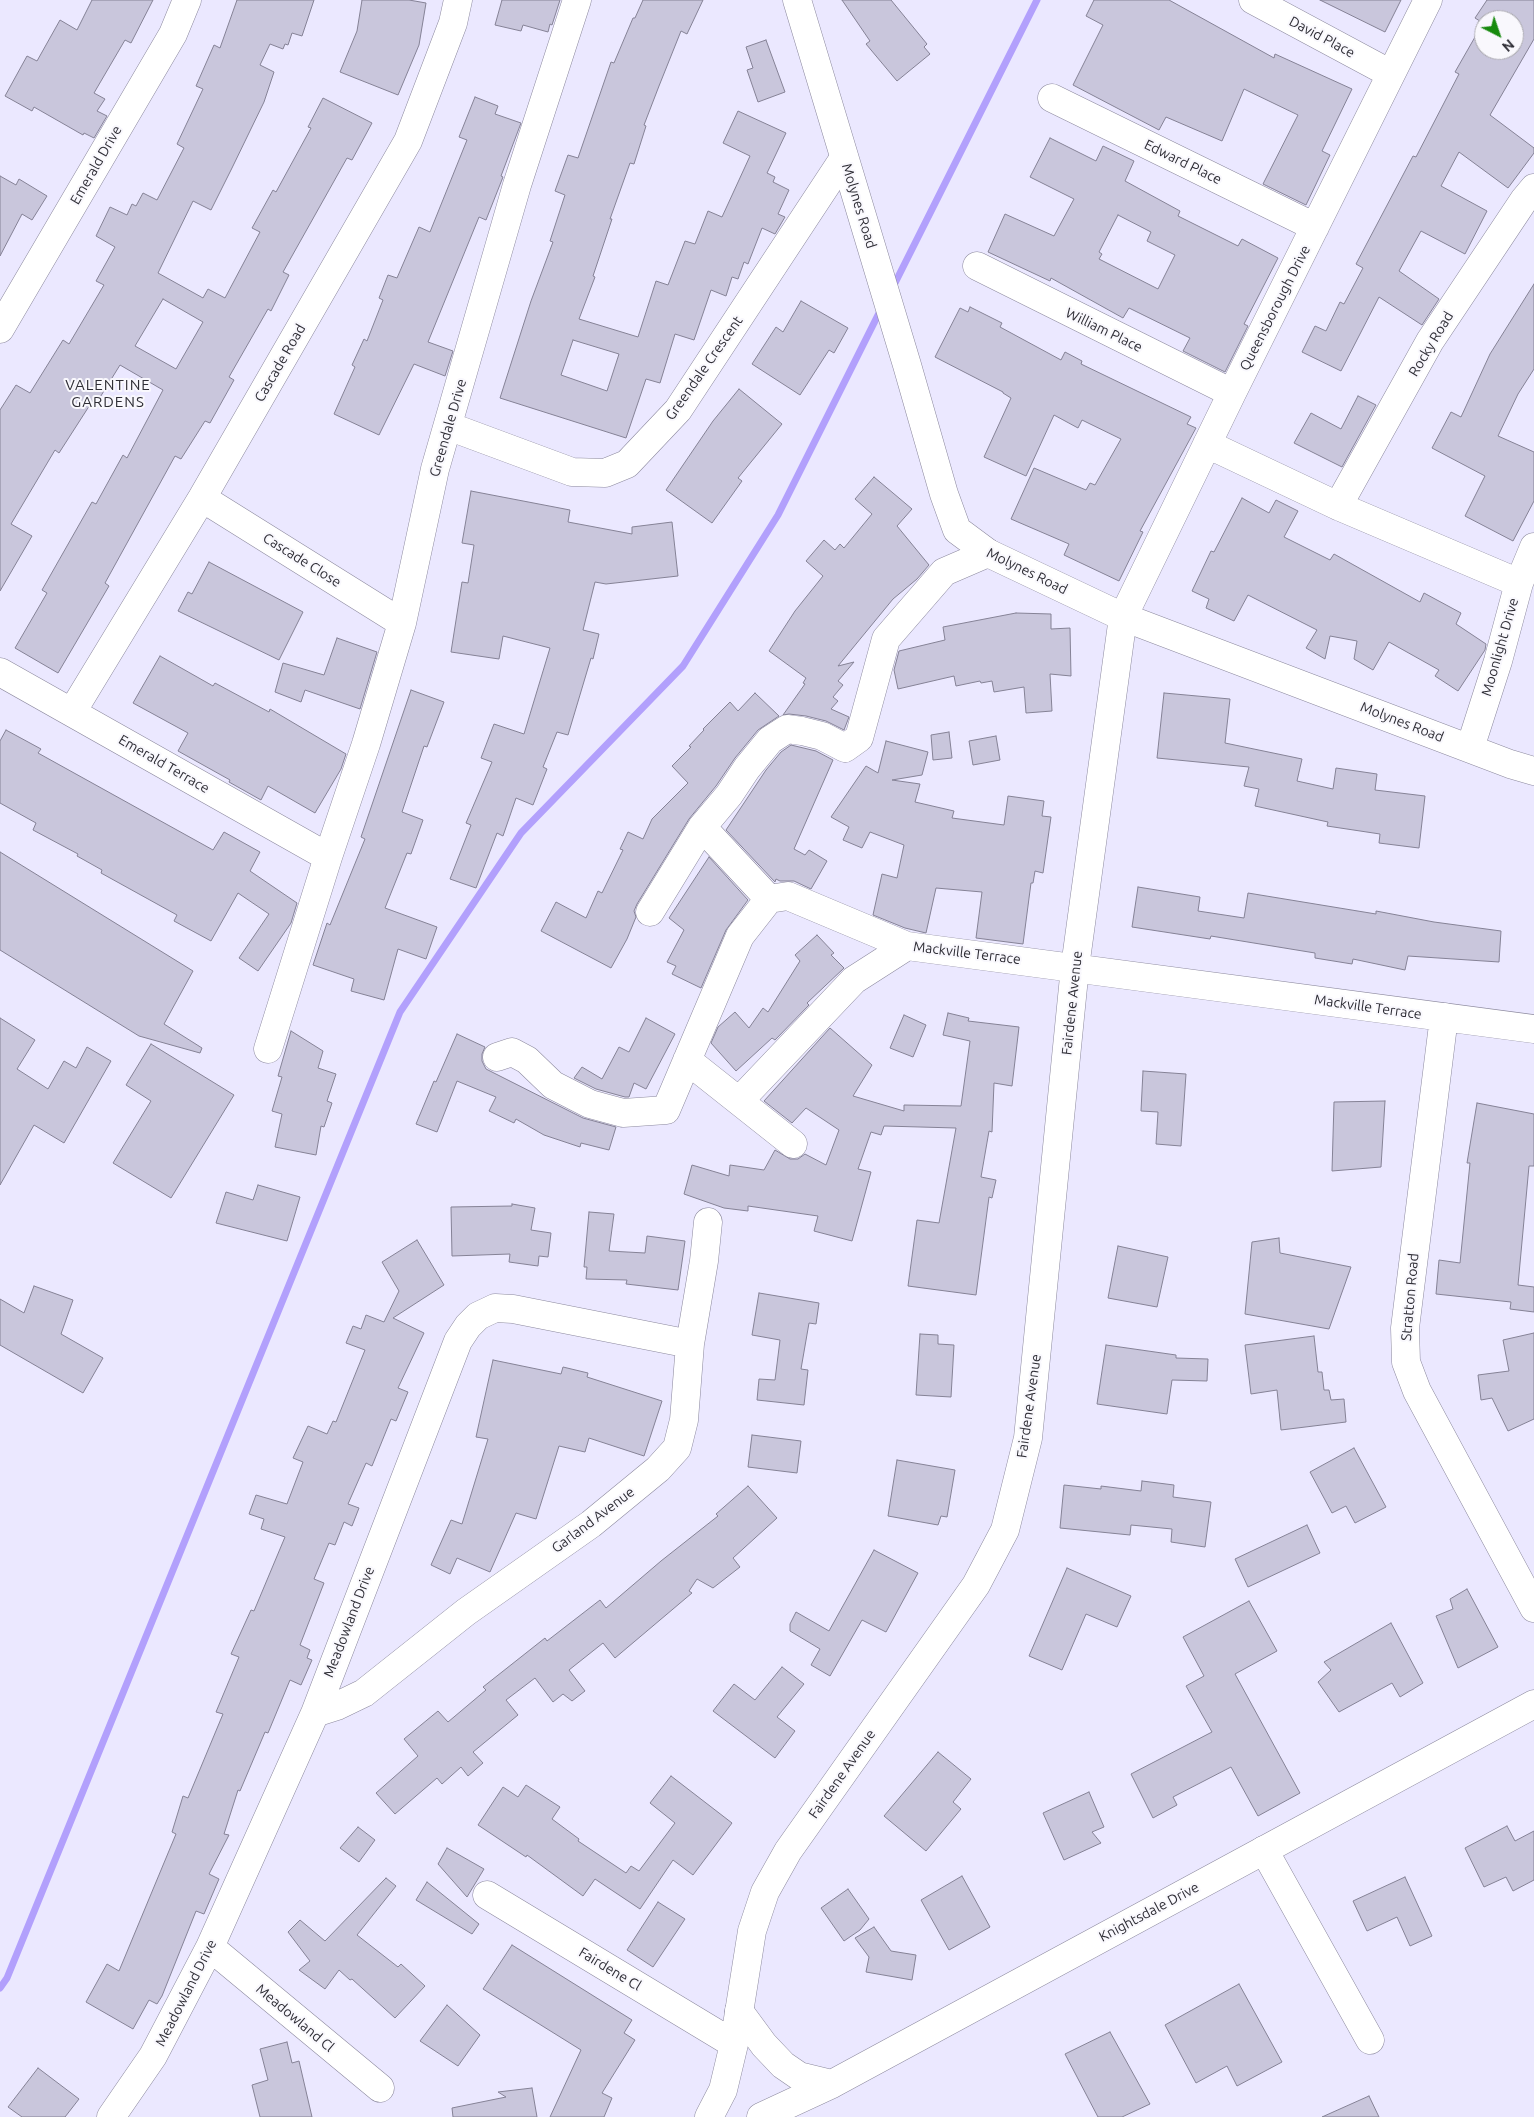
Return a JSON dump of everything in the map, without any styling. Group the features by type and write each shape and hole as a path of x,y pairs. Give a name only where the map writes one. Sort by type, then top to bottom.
{"street":[{"name":"Emerald Drive","path":"0,328 173,34 187,0"},
{"name":"Cascade Road","path":"72,712 202,498 408,141 454,23 458,0"},
{"name":"Greendale Drive","path":"268,1049 328,857 366,744 402,623 435,469 517,184 577,0"},
{"name":"Molynes Road","path":"797,0 944,494 957,530 988,553 1123,618 1510,764 1534,771"},
{"name":"David Place","path":"1253,0 1391,74"},
{"name":"Queensborough Drive","path":"1123,618 1207,444 1428,0"},
{"name":"Edward Place","path":"1052,98 1315,227"},
{"name":"Greendale Crescent","path":"448,426 572,472 605,473 627,464 678,410 844,158"},
{"name":"Rocky Road","path":"1338,506 1430,341 1524,200 1534,188"},
{"name":"William Place","path":"977,266 1232,394"},
{"path":"1207,444 1338,506 1519,583"},
{"name":"Cascade Close","path":"202,498 402,623"},
{"name":"Moonlight Drive","path":"1470,748 1498,661 1519,583 1534,547"},
{"path":"650,912 702,827 729,795 747,768 770,740 787,729 802,730 822,736 846,748 859,738 886,639 944,572 988,553"},
{"name":"Fairdene Avenue","path":"709,2117 723,2090 734,2044 752,1931 765,1892 788,1851 976,1585 1005,1530 1028,1438 1075,967 1123,618"},
{"name":"Emerald Terrace","path":"0,672 328,857"},
{"path":"497,1056 512,1052 527,1060 553,1085 590,1104 622,1112 666,1110 740,936 769,899 702,827"},
{"name":"Mackville Terrace","path":"769,899 788,896 907,946 1534,1029"},
{"path":"740,1100 854,980 907,946"},
{"name":"Stratton Road","path":"1444,1017 1405,1328 1406,1362 1417,1391 1534,1608"},
{"path":"687,1060 740,1100 793,1144"},
{"name":"Garland Avenue","path":"315,1713 337,1706 364,1693 466,1612 591,1524 658,1469 677,1448 684,1420 690,1344 704,1261 708,1222"},
{"name":"Meadowland Drive","path":"111,2117 153,2056 210,1947 315,1713 458,1341 468,1326 478,1316 495,1308 513,1309 690,1344"},
{"name":"Knightsdale Drive","path":"761,2117 832,2084 1534,1704"},
{"path":"1264,1850 1370,2040"},
{"name":"Fairdene Cl","path":"487,1895 734,2044"},
{"name":"Meadowland Cl","path":"210,1947 380,2088"},
{"path":"739,2011 764,2045 783,2065 799,2076 832,2084"}],"building":[{"path":"92,0 153,0 131,43 125,40 94,93 105,99 97,111 107,116 94,138 84,133 83,135 34,107 32,111 5,96 27,56 37,61 60,20 77,30"},
{"path":"237,0 314,0 302,36 292,33 288,45 285,44 283,49 270,44 260,65 274,72 264,102 232,168 211,210 193,201 158,273 203,298 208,289 225,298 260,232 252,228 273,190 276,192 311,128 308,127 323,98 372,123 352,160 347,158 283,272 289,275 271,311 268,309 229,377 234,380 210,423 205,421 181,459 175,456 105,583 109,586 58,673 15,648 47,593 42,590 92,502 96,504 123,455 127,458 163,390 120,365 99,399 95,397 59,453 55,450 11,524 32,536 0,591 0,410 16,385 30,393 63,340 69,344 104,285 96,281 115,247 96,236 110,207 127,215 132,204 136,206 143,193 157,200 184,148 177,144 203,89 196,86 214,45 220,48","holes":["163,299 203,322 176,369 135,346"]},
{"path":"362,0 409,0 426,3 419,45 398,95 340,72 357,31"},
{"path":"502,0 560,0 548,32 523,25 521,31 495,25"},
{"path":"643,0 703,0 687,34 681,31 659,86 644,125 646,126 634,164 630,163 610,219 612,219 593,276 595,277 579,319 638,337 656,281 668,285 685,241 695,244 708,211 722,217 750,156 723,143 738,111 786,133 767,173 775,177 773,182 789,190 778,214 785,217 775,234 762,228 748,264 744,262 738,279 732,277 726,296 711,290 694,340 675,334 660,383 646,379 626,438 500,398 531,301 553,242 550,241 565,195 555,191 568,155 578,158 611,62 614,63 633,18 635,18","holes":["573,340 619,354 607,391 561,375"]},
{"path":"842,0 891,0 927,44 924,47 930,54 897,81 866,44 870,41"},
{"path":"1094,0 1169,0 1274,58 1275,54 1352,89 1322,151 1330,155 1306,205 1263,184 1298,115 1244,89 1222,141 1166,117 1159,130 1073,85 1103,25 1086,16"},
{"path":"1320,0 1401,0 1385,32"},
{"path":"1487,0 1534,0 1534,39 1524,56 1524,10 1480,10"},
{"path":"1474,39 1474,60 1522,60 1490,115 1534,148 1534,153 1508,188 1459,152 1441,186 1487,211 1465,254 1421,231 1399,271 1439,299 1422,325 1379,297 1341,371 1302,352 1315,326 1326,331 1340,302 1344,304 1363,268 1356,264 1413,156 1416,157 1459,74 1455,72"},
{"path":"766,40 785,92 758,102 747,70 753,68 746,47"},
{"path":"475,97 498,106 495,114 521,123 486,220 479,217 428,342 453,351 445,376 414,364 379,435 334,414 355,367 352,365 364,339 367,341 383,300 379,298 388,275 397,278 419,227 430,232 467,140 459,137"},
{"path":"1050,138 1096,161 1103,146 1134,161 1125,181 1180,211 1178,216 1238,246 1242,239 1278,258 1244,324 1248,326 1225,372 1183,351 1190,338 1129,308 1123,318 1051,278 1050,281 988,252 1005,214 1054,236 1074,199 1030,177","holes":["1118,215 1151,232 1147,241 1175,255 1158,289 1099,259 1102,254 1099,252"]},
{"path":"0,176 16,185 19,179 47,196 32,220 22,214 0,256"},
{"path":"1534,284 1534,369 1518,394 1498,436 1534,452 1534,501 1513,541 1465,516 1485,476 1432,448 1451,412 1461,417 1490,354"},
{"path":"801,301 848,328 834,353 829,350 800,395 752,364 776,327 783,332"},
{"path":"970,307 1002,323 1000,327 1061,360 1065,352 1082,361 1081,364 1191,417 1187,424 1196,428 1140,531 1143,532 1119,581 1064,555 1069,544 1011,519 1034,468 1086,490 1090,483 1095,485 1121,439 1082,420 1078,428 1054,415 1026,476 984,457 1011,398 935,357 960,308 968,312"},
{"path":"739,389 782,424 738,478 742,481 712,523 666,490 713,421"},
{"path":"1358,396 1376,405 1342,467 1294,443 1311,413 1341,429"},
{"path":"874,477 912,509 897,526 929,565 917,579 893,599 838,666 854,662 838,681 843,685 833,697 838,701 831,709 849,717 844,730 826,721 806,716 783,715 805,684 803,683 806,678 769,651 795,611 823,576 806,561 824,540 835,550 840,544 844,548 872,514 855,499"},
{"path":"471,491 570,510 568,522 632,534 632,527 672,522 678,576 606,584 595,582 583,630 599,634 593,659 591,658 568,735 557,732 543,767 547,769 533,805 516,798 503,836 497,833 476,888 450,879 471,825 466,823 492,762 481,758 494,724 524,734 550,648 503,636 499,659 451,652 462,582 468,583 474,545 462,543"},
{"path":"1242,498 1269,513 1276,500 1298,511 1284,537 1330,560 1334,554 1420,602 1424,593 1461,613 1456,624 1486,644 1485,650 1458,691 1435,676 1439,670 1389,642 1373,670 1354,659 1357,641 1330,636 1325,659 1306,648 1317,630 1248,595 1234,621 1206,608 1209,599 1192,591 1211,551 1214,552"},
{"path":"209,562 303,612 279,660 178,611 188,592 192,594"},
{"path":"1016,613 1051,614 1051,629 1070,628 1071,676 1050,674 1052,711 1026,713 1024,687 994,692 992,681 981,683 980,681 956,686 954,676 898,689 894,670 899,651 945,640 943,627"},
{"path":"337,638 377,652 360,709 305,690 301,702 275,692 283,663 324,675"},
{"path":"160,656 213,686 215,683 269,712 270,709 346,754 341,769 315,813 268,786 261,800 178,751 188,733 133,703"},
{"path":"411,690 444,702 427,747 424,746 402,812 423,820 411,854 407,853 385,908 437,927 426,959 398,949 384,1000 351,991 354,979 313,965 327,923 330,925 365,839 361,837"},
{"path":"755,693 779,716 758,730 689,819 637,904 634,911 636,917 627,939 611,968 541,931 556,902 586,918 598,891 602,893 623,850 620,849 628,832 643,839 652,819 688,783 672,766 691,747 689,746 703,729 730,702 738,711"},
{"path":"1164,693 1230,699 1225,743 1302,759 1297,781 1333,789 1336,768 1377,774 1375,790 1425,796 1419,848 1379,843 1380,834 1327,826 1328,822 1255,806 1259,789 1244,786 1249,767 1157,758"},
{"path":"6,730 41,749 38,753 213,850 224,832 260,852 250,871 297,903 291,923 258,971 239,958 269,914 238,893 211,941 174,921 177,915 101,873 102,870 77,856 78,854 33,830 36,823 0,803 0,741"},
{"path":"949,732 952,758 933,760 931,735"},
{"path":"996,736 1000,760 973,765 969,741"},
{"path":"886,741 928,752 922,775 892,780 920,784 915,802 954,811 952,818 1004,825 1008,796 1044,801 1042,816 1051,817 1043,873 1035,871 1033,883 1031,883 1023,944 976,938 982,892 936,888 926,933 905,928 873,915 882,874 897,878 904,845 870,832 862,848 843,840 849,827 831,817 866,766 878,773"},
{"path":"791,745 816,751 833,760 794,849 805,855 809,850 827,861 811,889 794,881 780,881 776,879 775,882 726,830 766,770 781,752"},
{"path":"0,852 193,971 164,1024 202,1048 200,1053 139,1036 0,950"},
{"path":"709,857 748,900 726,930 701,988 672,974 676,966 667,962 684,930 669,918"},
{"path":"1138,887 1200,897 1198,911 1244,918 1248,893 1376,914 1376,911 1434,922 1501,931 1499,962 1408,956 1405,970 1353,959 1352,964 1315,958 1315,953 1211,936 1210,939 1132,927"},
{"path":"817,935 834,953 831,955 844,968 807,1003 809,1005 775,1040 772,1038 736,1071 711,1043 718,1027 735,1012 749,1028 763,1008 768,1012 800,961 795,955"},
{"path":"948,1013 969,1018 968,1021 1019,1027 1012,1086 994,1083 992,1132 989,1131 981,1177 996,1180 992,1198 989,1197 976,1295 908,1286 917,1220 939,1223 956,1128 884,1126 881,1135 871,1132 858,1169 871,1172 852,1241 814,1231 818,1216 748,1206 748,1211 724,1208 684,1194 692,1165 729,1176 730,1165 764,1170 775,1150 790,1159 798,1159 805,1154 826,1165 839,1130 806,1108 792,1123 764,1101 830,1028 872,1065 853,1096 904,1111 904,1105 961,1106 970,1041 943,1035"},
{"path":"904,1015 926,1025 913,1057 890,1048"},
{"path":"0,1018 35,1040 17,1069 48,1089 64,1061 76,1068 87,1047 111,1061 64,1143 34,1125 0,1185"},
{"path":"646,1018 675,1034 646,1089 634,1083 629,1097 625,1097 596,1089 574,1078 582,1067 602,1079 619,1047 629,1052"},
{"path":"291,1031 323,1051 318,1068 336,1074 327,1101 332,1103 324,1127 321,1126 316,1155 275,1147 282,1114 272,1111 282,1077 278,1076"},
{"path":"457,1034 485,1047 482,1061 486,1069 583,1118 616,1127 609,1150 581,1143 580,1147 544,1135 516,1119 514,1123 489,1111 496,1097 457,1081 437,1132 416,1124"},
{"path":"151,1044 234,1095 171,1198 113,1163 151,1101 126,1085"},
{"path":"1143,1071 1186,1074 1181,1146 1156,1144 1158,1112 1141,1111"},
{"path":"1385,1101 1381,1167 1332,1171 1334,1102"},
{"path":"1477,1103 1534,1114 1534,1166 1529,1166 1518,1285 1534,1287 1534,1312 1510,1309 1511,1302 1436,1294 1439,1260 1460,1263 1470,1163 1467,1163"},
{"path":"258,1185 300,1197 287,1241 216,1223 226,1192 253,1200"},
{"path":"512,1204 535,1208 531,1230 551,1233 548,1257 539,1256 538,1266 509,1262 510,1254 452,1256 451,1207 512,1206"},
{"path":"589,1212 614,1214 609,1251 645,1253 647,1236 685,1241 678,1290 626,1284 627,1280 586,1279 587,1267 584,1267"},
{"path":"1279,1238 1280,1253 1351,1267 1329,1329 1245,1314 1252,1242"},
{"path":"417,1240 444,1285 393,1318 424,1333 398,1388 408,1392 396,1421 391,1419 372,1466 366,1463 348,1504 359,1508 352,1526 344,1522 335,1545 329,1543 314,1579 324,1583 300,1645 310,1650 307,1658 312,1660 301,1685 290,1680 268,1733 265,1732 240,1791 238,1790 224,1834 229,1835 209,1874 219,1879 204,1914 196,1911 162,1996 157,2004 149,2000 133,2029 86,2002 107,1964 119,1971 176,1834 172,1832 183,1796 188,1798 223,1714 216,1712 239,1657 231,1654 251,1610 254,1611 285,1537 261,1529 264,1519 249,1514 256,1495 287,1504 303,1462 293,1458 308,1426 327,1434 333,1421 336,1422 365,1350 346,1343 353,1326 361,1329 366,1315 384,1322 399,1291 382,1262"},
{"path":"1118,1246 1168,1257 1157,1307 1108,1298"},
{"path":"34,1286 73,1300 61,1334 103,1358 83,1393 0,1345 0,1299 24,1313"},
{"path":"759,1293 819,1303 816,1324 809,1323 801,1369 808,1370 804,1405 757,1400 759,1379 775,1380 780,1340 752,1335"},
{"path":"1534,1333 1534,1419 1508,1431 1492,1398 1481,1400 1478,1375 1509,1371 1503,1340"},
{"path":"920,1334 938,1335 938,1344 954,1345 951,1397 916,1395"},
{"path":"1314,1336 1318,1372 1322,1372 1324,1390 1329,1390 1331,1400 1344,1399 1346,1422 1281,1430 1277,1390 1251,1394 1245,1345"},
{"path":"1106,1345 1176,1355 1176,1358 1208,1359 1207,1381 1172,1380 1167,1414 1097,1404"},
{"path":"493,1360 561,1374 563,1367 588,1373 587,1377 662,1401 644,1456 589,1438 585,1452 559,1446 536,1519 516,1513 490,1572 457,1558 450,1574 431,1565 451,1520 462,1524 488,1439 476,1437"},
{"path":"752,1435 801,1441 797,1473 748,1467"},
{"path":"1354,1448 1386,1507 1355,1523 1346,1506 1332,1513 1310,1472"},
{"path":"897,1460 955,1470 947,1517 941,1516 938,1525 888,1516"},
{"path":"1142,1481 1174,1485 1173,1497 1211,1502 1205,1547 1171,1542 1172,1529 1131,1525 1130,1535 1060,1528 1064,1485 1101,1489 1101,1486 1141,1491"},
{"path":"748,1486 777,1518 733,1558 740,1567 713,1588 697,1579 689,1591 692,1593 615,1658 603,1643 569,1670 585,1691 572,1701 563,1694 553,1702 535,1678 506,1700 518,1715 473,1752 483,1763 468,1776 461,1767 442,1784 437,1778 395,1814 376,1793 418,1756 404,1739 438,1711 448,1722 486,1690 483,1687 545,1638 547,1641 600,1600 606,1608 718,1516 716,1514"},
{"path":"1307,1525 1320,1553 1248,1587 1235,1559"},
{"path":"874,1550 918,1573 886,1632 862,1620 830,1676 811,1665 820,1649 790,1631 790,1624 796,1612 829,1631"},
{"path":"1067,1568 1131,1596 1117,1627 1086,1614 1062,1670 1029,1656"},
{"path":"1467,1589 1498,1647 1458,1668 1436,1616 1453,1609 1450,1599"},
{"path":"1249,1601 1277,1651 1235,1674 1300,1793 1258,1816 1231,1767 1173,1797 1177,1805 1153,1818 1131,1774 1212,1732 1186,1686 1204,1676 1183,1637"},
{"path":"1391,1623 1423,1683 1400,1697 1392,1683 1339,1712 1318,1682 1331,1670 1324,1662"},
{"path":"782,1667 804,1684 777,1717 795,1731 775,1758 713,1711 734,1684 755,1700"},
{"path":"938,1752 971,1779 953,1802 961,1809 926,1851 884,1816"},
{"path":"671,1776 732,1823 693,1875 673,1860 640,1909 595,1879 583,1896 527,1855 526,1857 478,1825 503,1787 518,1797 526,1785 560,1807 552,1819 579,1839 578,1841 626,1873 631,1866 639,1871 675,1823 650,1803"},
{"path":"1089,1792 1104,1827 1092,1832 1101,1843 1064,1860 1043,1813"},
{"path":"1507,1826 1515,1841 1534,1831 1534,1880 1513,1891 1506,1877 1484,1887 1465,1848"},
{"path":"358,1827 375,1840 359,1862 340,1848"},
{"path":"447,1848 484,1869 467,1897 438,1864"},
{"path":"962,1876 990,1927 949,1950 921,1900"},
{"path":"1405,1877 1432,1936 1410,1946 1397,1917 1367,1931 1353,1901"},
{"path":"386,1878 396,1886 357,1935 398,1967 401,1964 425,1986 395,2018 352,1979 350,1980 339,1970 325,1989 299,1970 310,1961 288,1932 300,1920 325,1941"},
{"path":"427,1882 479,1924 472,1934 416,1900"},
{"path":"848,1889 869,1919 860,1930 844,1941 821,1908"},
{"path":"658,1902 685,1919 653,1967 627,1950"},
{"path":"874,1927 891,1951 916,1955 912,1980 866,1972 869,1957 855,1938"},
{"path":"512,1945 632,2020 624,2033 635,2040 602,2093 612,2098 604,2117 550,2117 581,2050 483,1989"},
{"path":"1239,1984 1282,2062 1237,2086 1227,2066 1196,2083 1165,2025"},
{"path":"447,2005 480,2035 458,2066 420,2041"},
{"path":"1110,2032 1150,2104 1122,2117 1098,2117 1065,2054"},
{"path":"287,2042 292,2063 299,2061 312,2117 260,2117 252,2085 268,2080 260,2049"},
{"path":"38,2068 79,2099 65,2117 22,2117 8,2107"},
{"path":"532,2088 537,2117 453,2117 452,2108 506,2097 498,2092"},
{"path":"1369,2096 1379,2117 1322,2117"}],"waterway":[{"path":"892,289 1037,0"},
{"path":"0,1988 7,1978 400,1012 521,833 683,666 778,515 881,309"}],"district":[{"name":"VALENTINE GARDENS","path":"108,394"}]}
